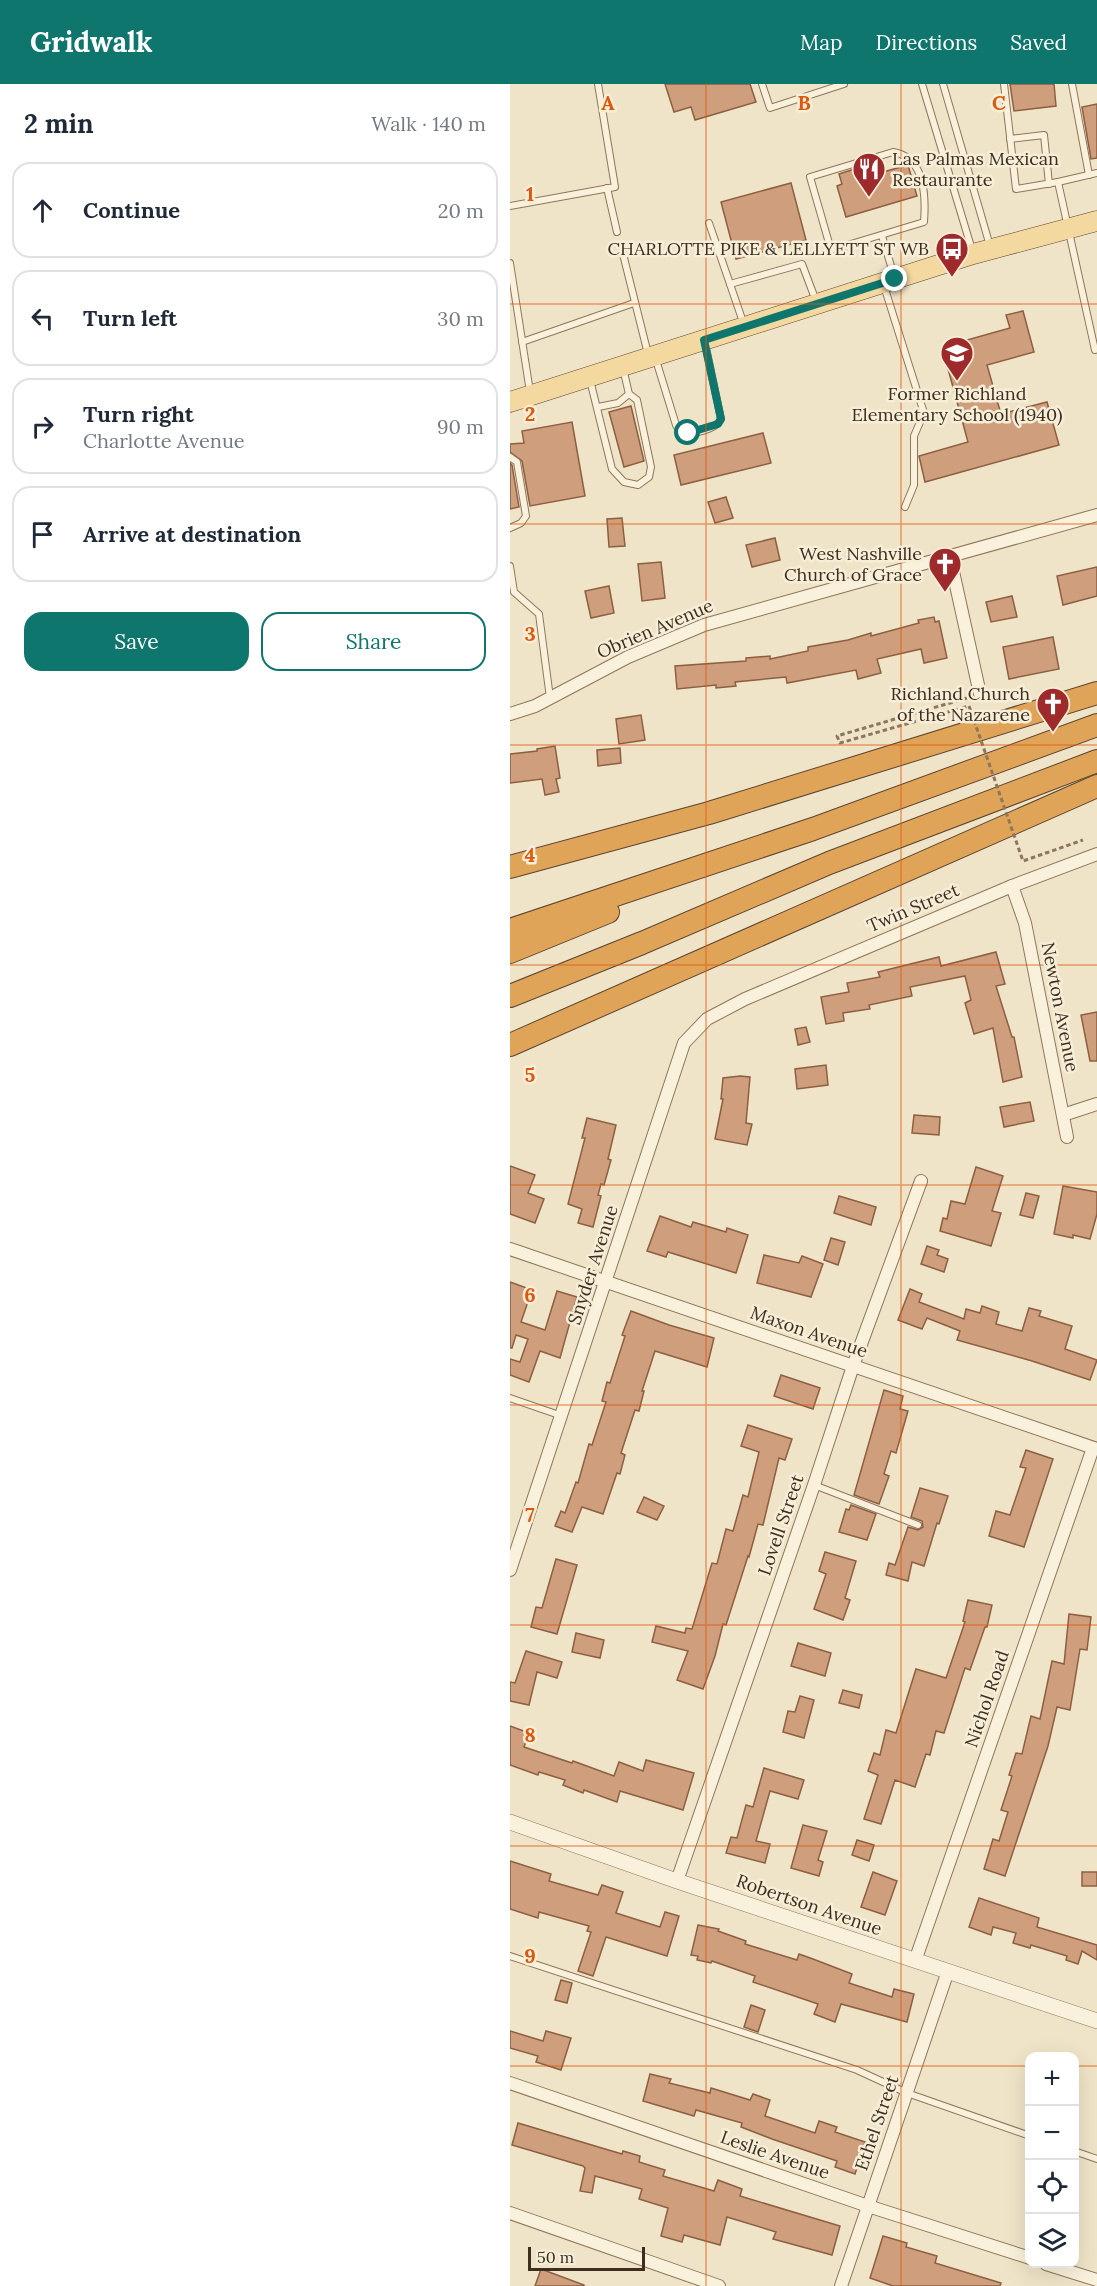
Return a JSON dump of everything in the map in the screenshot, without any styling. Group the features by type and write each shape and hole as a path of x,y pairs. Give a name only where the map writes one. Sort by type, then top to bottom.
{"highway":[{"path":"510,867 709,813 1097,693"},
{"path":"510,930 813,829 1097,725"},
{"path":"510,996 642,943 829,863 1097,761"},
{"path":"510,1045 1097,786"},
{"path":"510,952 813,829"}],"main road":[{"path":"510,401 982,252 1097,221"}],"street":[{"name":"Obrien Avenue","path":"510,714 535,706 628,657 704,625 1097,515"},
{"path":"950,558 980,694"},
{"name":"Twin Street","path":"745,999 1012,886 1097,855"},
{"name":"Newton Avenue","path":"1012,886 1025,923 1067,1137"},
{"name":"Snyder Avenue","path":"510,1570 684,1043 707,1019 745,999"},
{"path":"1063,1115 1097,1104"},
{"name":"Lovell Street","path":"677,1881 853,1366 921,1181"},
{"name":"Maxon Avenue","path":"510,1249 1095,1449"},
{"name":"Nichol Road","path":"915,1961 1095,1449"},
{"name":"Robertson Avenue","path":"510,1822 677,1881 1097,2021"},
{"name":"Ethel Street","path":"841,2286 948,1971"},
{"name":"Leslie Avenue","path":"510,2083 868,2206 1025,2257"},
{"path":"510,2213 719,2286"},
{"path":"1059,2268 1097,2280"}],"lane":[{"path":"510,206 615,187 597,84"},
{"path":"762,84 770,108 844,84"},
{"path":"922,84 982,252"},
{"path":"943,84 982,252"},
{"path":"1004,84 1016,189 1097,173"},
{"path":"1072,84 1089,175"},
{"path":"1010,139 1044,135 1049,184"},
{"path":"893,152 901,153 914,161 926,198 924,222 882,236 831,250 810,177 893,152"},
{"path":"1058,182 1095,350"},
{"path":"607,188 617,232"},
{"path":"710,223 744,326"},
{"path":"882,236 889,281 924,413 914,436 914,485 906,507"},
{"path":"622,250 634,303 680,432 704,430 718,424 721,419 704,340"},
{"path":"510,264 530,395"},
{"path":"730,284 802,264 817,304"},
{"path":"522,342 634,303"},
{"path":"590,376 612,469 624,482 638,486 650,477 651,467 637,400 629,394 622,366"},
{"path":"598,407 618,403 629,394"},
{"path":"510,457 518,462 526,516 521,524 510,528"},
{"path":"510,566 514,592 539,614 550,698"},
{"path":"510,1398 562,1416"},
{"path":"814,1485 918,1526"},
{"path":"510,1956 857,2070 907,2093 1025,2135"},
{"path":"1079,2153 1097,2159"}],"path":[{"path":"980,694 837,736 840,743 969,706 1023,861 1083,840"}],"building":[{"path":"665,84 750,84 756,102 695,120 691,107 674,112"},
{"path":"1010,84 1054,84 1056,106 1014,111"},
{"path":"1097,104 1097,158 1091,159 1082,107"},
{"path":"873,163 876,174 908,165 917,196 846,217 837,186 842,184 839,174"},
{"path":"791,183 806,240 736,259 721,202"},
{"path":"1023,311 1034,352 987,365 1001,414 1047,402 1059,445 925,482 919,456 968,442 942,347 1010,328 1006,315"},
{"path":"631,406 644,461 624,467 609,412"},
{"path":"572,422 585,496 530,506 522,461 510,452 510,444 524,443 522,431"},
{"path":"763,433 771,463 681,485 674,455"},
{"path":"510,463 519,507 510,509"},
{"path":"726,497 733,518 715,523 708,502"},
{"path":"622,518 625,546 609,547 607,519"},
{"path":"775,538 780,560 752,567 746,545"},
{"path":"661,562 665,598 642,601 638,564"},
{"path":"1097,567 1097,596 1063,605 1057,576"},
{"path":"609,586 614,613 591,618 585,591"},
{"path":"1012,596 1017,617 991,622 986,602"},
{"path":"934,617 935,622 939,621 947,658 924,663 921,649 877,659 881,673 858,679 856,670 787,683 786,677 735,682 736,686 716,688 716,685 677,689 675,666 746,661 746,658 770,656 770,659 808,651 808,647 848,640 871,633 871,636"},
{"path":"1053,637 1059,669 1009,679 1003,647"},
{"path":"641,715 645,740 619,744 616,719"},
{"path":"555,746 560,778 556,779 559,792 545,795 542,779 510,783 510,754"},
{"path":"620,748 621,763 598,766 597,750"},
{"path":"996,952 1005,984 996,986 1012,1037 1014,1037 1022,1077 1003,1082 993,1028 974,1034 965,1003 971,1000 965,976 910,987 912,996 869,1005 870,1009 843,1013 844,1021 826,1024 821,997 849,992 847,983 880,977 878,972 939,957 941,966"},
{"path":"1097,1012 1097,1061 1090,1061 1081,1015"},
{"path":"806,1027 810,1042 798,1045 795,1029"},
{"path":"826,1065 828,1085 797,1089 795,1069"},
{"path":"750,1077 746,1123 752,1124 747,1145 715,1139 723,1099 721,1099 723,1078"},
{"path":"1030,1102 1034,1121 1004,1127 1000,1107"},
{"path":"914,1115 940,1117 939,1135 912,1133"},
{"path":"587,1118 616,1125 608,1159 611,1160 604,1185 601,1184 598,1195 601,1196 593,1227 578,1223 582,1209 568,1204 585,1138 582,1138"},
{"path":"510,1166 535,1175 528,1193 544,1199 535,1223 510,1214"},
{"path":"976,1167 1003,1176 992,1211 1001,1213 991,1246 940,1231 943,1218 947,1219 951,1201 965,1204"},
{"path":"1063,1186 1097,1192 1097,1214 1090,1239 1054,1234"},
{"path":"1026,1193 1039,1196 1033,1218 1020,1215"},
{"path":"839,1196 876,1207 871,1225 834,1213"},
{"path":"660,1216 691,1227 693,1222 726,1232 727,1228 748,1235 736,1273 668,1252 666,1257 647,1251"},
{"path":"831,1238 845,1242 838,1265 824,1260"},
{"path":"927,1246 939,1250 937,1255 948,1259 944,1272 921,1264"},
{"path":"764,1255 799,1263 802,1256 823,1264 811,1297 757,1283"},
{"path":"510,1282 532,1290 521,1322 545,1330 557,1291 577,1297 560,1358 540,1351 529,1382 510,1375 510,1359 520,1362 528,1339 516,1335 512,1348 510,1348"},
{"path":"910,1289 922,1294 919,1302 964,1319 966,1309 980,1313 982,1306 999,1312 996,1324 1022,1331 1029,1308 1041,1311 1039,1316 1072,1326 1065,1349 1097,1360 1090,1380 957,1340 960,1331 927,1318 922,1329 898,1320"},
{"path":"631,1311 714,1338 707,1367 655,1351 642,1391 644,1391 639,1411 635,1410 621,1453 625,1455 620,1474 617,1473 603,1514 582,1507 572,1532 555,1526 561,1511 565,1513 576,1482 578,1483 589,1444 592,1445 606,1402 602,1401 607,1382 610,1383 625,1336 622,1335"},
{"path":"781,1375 820,1388 813,1409 774,1396"},
{"path":"884,1390 903,1396 900,1409 908,1411 896,1453 891,1451 884,1474 889,1476 879,1504 854,1495"},
{"path":"748,1425 792,1439 785,1460 779,1458 763,1525 758,1524 749,1557 726,1625 723,1624 703,1689 677,1680 688,1651 652,1642 656,1626 685,1633 686,1628 692,1629 712,1563 717,1564 726,1529 733,1531 743,1495 748,1497 759,1452 741,1446"},
{"path":"1026,1450 1053,1459 1024,1547 989,1536 996,1511 1010,1515 1026,1468 1020,1467"},
{"path":"920,1488 948,1496 924,1566 912,1562 908,1581 886,1575 889,1563 895,1565 908,1527 918,1530 923,1527 922,1521 911,1517"},
{"path":"644,1497 664,1506 657,1520 637,1512"},
{"path":"851,1505 876,1514 867,1540 839,1532 846,1509 849,1510"},
{"path":"825,1552 856,1561 845,1598 850,1600 843,1620 814,1609 826,1574 819,1571"},
{"path":"556,1559 577,1565 557,1634 531,1627 536,1607 542,1608"},
{"path":"968,1600 992,1605 987,1627 985,1627 970,1670 965,1668 944,1733 936,1731 930,1755 926,1754 915,1787 895,1780 881,1824 864,1819 878,1775 868,1771 874,1753 880,1755 886,1730 896,1733 916,1669 946,1678 965,1622 963,1621"},
{"path":"1069,1614 1091,1617 1087,1650 1080,1649 1070,1710 1057,1707 1048,1746 1005,1876 984,1869 993,1839 999,1841 1008,1812 1001,1810 1012,1776 1009,1775 1016,1753 1022,1754 1031,1716 1040,1719 1052,1661 1064,1664"},
{"path":"576,1633 604,1640 600,1658 572,1652"},
{"path":"798,1643 831,1653 825,1676 791,1666"},
{"path":"526,1651 562,1662 557,1678 537,1672 529,1705 510,1701 510,1682 515,1683"},
{"path":"843,1690 862,1695 859,1708 839,1703"},
{"path":"800,1696 814,1700 804,1738 783,1732 788,1711 795,1712"},
{"path":"510,1726 529,1733 524,1747 614,1776 619,1762 643,1771 646,1760 694,1773 683,1810 620,1791 617,1802 563,1785 565,1780 539,1772 538,1775 510,1765"},
{"path":"764,1768 804,1780 798,1799 770,1791 756,1841 770,1844 765,1863 726,1853 731,1837 737,1838 746,1805 753,1807"},
{"path":"803,1825 827,1831 818,1860 823,1862 819,1876 791,1868"},
{"path":"857,1840 874,1845 869,1861 852,1855"},
{"path":"510,1861 551,1874 549,1881 598,1895 602,1885 623,1892 616,1913 660,1927 665,1912 679,1916 667,1956 606,1937 593,1976 578,1971 591,1932 587,1931 589,1926 539,1912 538,1918 510,1909"},
{"path":"873,1872 897,1881 885,1915 861,1907"},
{"path":"1082,1872 1097,1872 1097,1886 1082,1886"},
{"path":"979,1898 1039,1918 1037,1927 1097,1945 1097,1960 1082,1951 1078,1964 1066,1960 1067,1956 1031,1945 1030,1948 1013,1943 1016,1933 993,1927 991,1935 969,1927"},
{"path":"698,1925 719,1929 718,1931 746,1941 745,1944 797,1960 799,1954 813,1959 852,1974 849,1983 892,1997 894,1989 914,1994 907,2022 841,2004 835,2022 814,2014 818,2004 753,1982 755,1976 712,1961 711,1963 697,1960 698,1956 691,1955"},
{"path":"561,1980 572,1983 567,2003 555,2000"},
{"path":"751,2005 765,2010 758,2032 744,2027"},
{"path":"510,2031 543,2041 546,2031 571,2038 561,2070 536,2062 538,2056 510,2048"},
{"path":"650,2074 671,2079 669,2083 710,2093 711,2088 750,2100 753,2094 770,2100 765,2116 815,2133 819,2121 837,2127 835,2132 865,2142 855,2174 835,2167 837,2161 741,2127 742,2123 696,2110 694,2116 643,2101"},
{"path":"518,2123 622,2154 623,2151 640,2156 639,2162 665,2170 663,2176 714,2191 718,2180 742,2189 740,2196 840,2226 832,2255 773,2239 776,2232 727,2217 720,2245 684,2235 682,2242 661,2236 668,2208 639,2199 642,2189 595,2176 592,2193 580,2191 585,2168 583,2166 512,2145"},
{"path":"883,2236 907,2243 906,2247 937,2256 935,2263 1001,2283 1000,2286 893,2286 870,2278"},
{"path":"541,2269 584,2285 584,2286 535,2286"}],"place":[{"name":"Las Palmas Mexican Restaurante","path":"869,198"},
{"name":"CHARLOTTE PIKE & LELLYETT ST WB","path":"952,278"},
{"name":"Former Richland Elementary School (1940)","path":"957,382"},
{"name":"West Nashville Church of Grace","path":"945,593"},
{"name":"Richland Church of the Nazarene","path":"1053,733"}],"route":[{"path":"688,433 704,430 718,424 721,419 704,340 895,279"}]}
